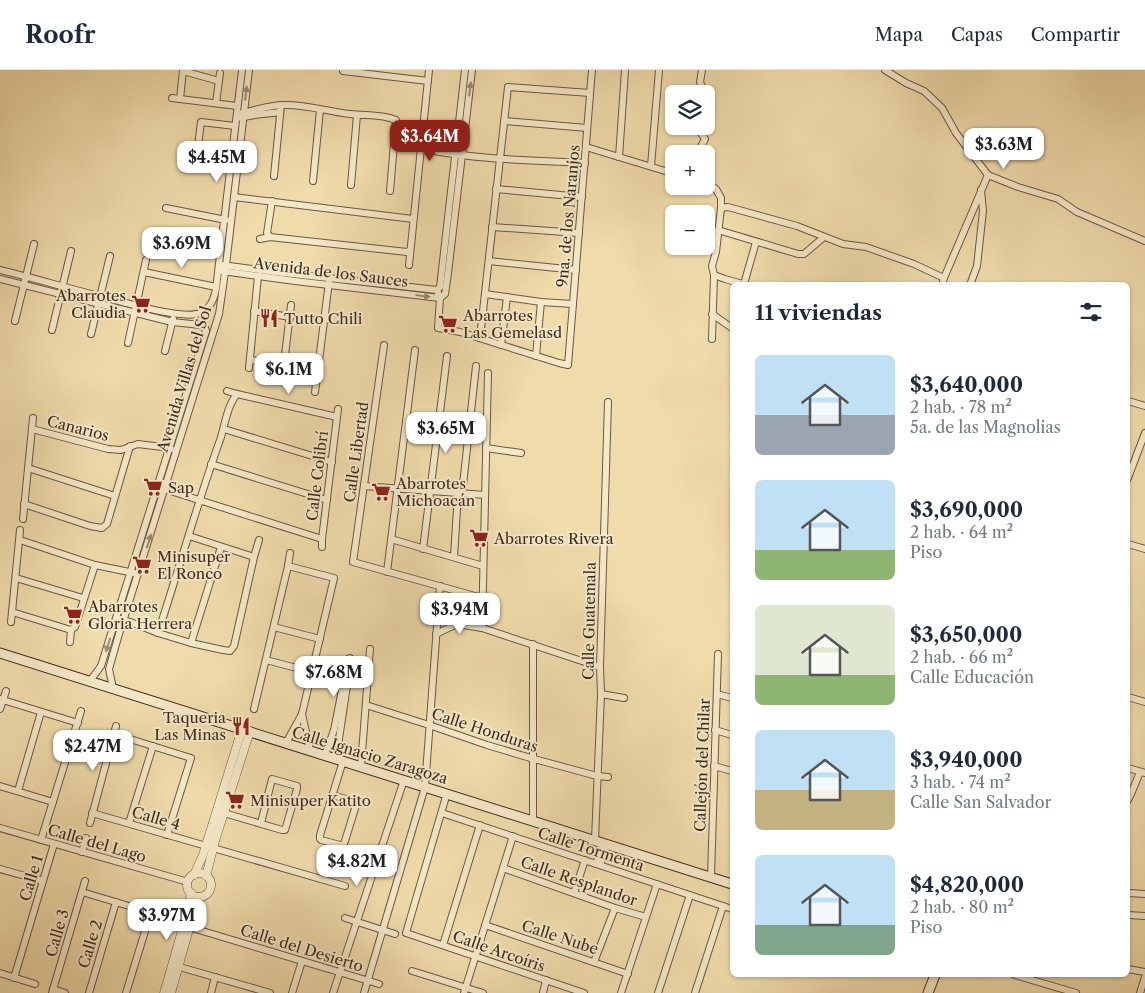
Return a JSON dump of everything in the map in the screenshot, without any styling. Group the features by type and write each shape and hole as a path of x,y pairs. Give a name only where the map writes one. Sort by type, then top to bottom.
{"main road":[{"name":"Calle Ignacio Zaragoza","path":"0,653 730,883"},
{"path":"928,993 934,977"}],"street":[{"path":"180,98 183,70 219,81"},
{"name":"Avenida Villas del Sol","path":"90,681 101,666 116,618 134,573 198,369 219,314 222,268 220,253 242,70"},
{"name":"Avenida Villas del Sol","path":"175,313 191,315 200,313 206,310 214,300 231,221 249,70"},
{"path":"408,265 429,70"},
{"path":"440,298 445,294 446,288 465,70"},
{"path":"472,70 440,287 437,290 440,298 438,328 460,332 536,356 541,302"},
{"name":"9na. de los Naranjos","path":"536,356 568,365 592,70"},
{"path":"618,157 625,70"},
{"path":"651,166 659,70"},
{"path":"701,85 700,82 702,70"},
{"path":"885,70 924,91 942,108 956,133 988,175 1058,198 1076,212 1145,241"},
{"path":"343,71 428,81"},
{"path":"216,103 220,73"},
{"path":"480,338 508,87 590,93"},
{"path":"172,98 237,106"},
{"path":"196,162 201,122 235,120 244,115 302,106 357,115 380,115 396,120 390,191"},
{"path":"274,176 281,108"},
{"path":"313,181 320,110"},
{"path":"351,185 357,115"},
{"path":"504,121 587,128"},
{"path":"586,147 665,171"},
{"path":"434,151 500,159 584,163"},
{"path":"721,208 728,206 797,226 843,244 866,247 914,264 943,282 988,175"},
{"path":"712,339 714,275 712,266 716,252 721,208 721,198 715,188"},
{"path":"496,189 582,197"},
{"path":"971,282 977,266 983,211 981,190"},
{"path":"234,197 413,219"},
{"path":"270,237 267,233 272,201"},
{"path":"166,208 231,221"},
{"path":"492,228 579,234"},
{"path":"718,230 798,254 804,254 824,237"},
{"path":"260,239 270,237 410,251"},
{"path":"160,240 220,253"},
{"path":"746,282 756,242"},
{"path":"15,321 34,244"},
{"path":"52,330 72,252"},
{"path":"91,334 110,256"},
{"path":"128,343 146,260"},
{"path":"488,261 576,270"},
{"name":"Avenida de los Sauces","path":"222,268 258,276 437,290"},
{"name":"Avenida de los Sauces","path":"222,268 329,281 440,298"},
{"path":"0,270 136,305 175,313 165,351"},
{"path":"144,272 216,287"},
{"path":"714,275 737,282"},
{"path":"249,368 258,276"},
{"path":"0,279 172,322 200,325 210,332 214,330"},
{"path":"315,392 329,281"},
{"path":"485,294 541,302 573,304"},
{"path":"502,345 507,297"},
{"path":"250,358 284,368 291,305"},
{"path":"254,311 290,317"},
{"path":"712,314 730,327"},
{"name":"Avenida Villas del Sol","path":"198,369 206,331"},
{"name":"Calle Libertad","path":"384,345 353,562 387,572"},
{"path":"415,350 387,572 482,598"},
{"path":"423,549 447,356"},
{"path":"454,557 476,366"},
{"path":"482,628 488,373"},
{"path":"227,391 337,417"},
{"path":"158,633 232,400 237,394"},
{"name":"Calle Guatemala","path":"598,865 602,842 597,776 601,694 600,667 608,402"},
{"path":"1130,402 1145,406"},
{"name":"Calle Colibrí","path":"199,500 322,543 338,410"},
{"path":"23,519 33,418"},
{"name":"Canarios","path":"32,429 108,449 121,450 138,444 173,450"},
{"path":"224,429 332,462"},
{"path":"1130,473 1145,433"},
{"path":"24,504 90,526 102,528 106,524 130,446"},
{"path":"486,448 521,453"},
{"path":"211,464 327,500"},
{"path":"28,468 115,496"},
{"path":"364,486 485,495"},
{"path":"161,488 199,500"},
{"path":"11,622 20,530"},
{"path":"189,536 254,557"},
{"path":"391,539 483,566"},
{"path":"20,540 95,565 134,573"},
{"path":"116,618 191,643 230,650 234,646 259,540"},
{"path":"1130,545 1145,549"},
{"path":"191,643 221,547"},
{"path":"254,709 290,553"},
{"path":"70,642 71,630 75,627 95,565"},
{"path":"286,743 302,714 334,578 288,566"},
{"name":"Avenida Villas del Sol","path":"113,688 110,669 124,620 134,573"},
{"path":"16,578 83,598"},
{"path":"364,993 425,787 440,586"},
{"path":"12,612 71,630"},
{"path":"436,634 457,624 482,628 600,667"},
{"path":"274,627 320,639"},
{"path":"533,644 533,821"},
{"path":"361,766 370,650"},
{"name":"Callejón del Chilar","path":"711,877 718,654"},
{"path":"326,755 337,731 350,658 348,659 337,731 339,760 320,839 343,845 357,802 332,795"},
{"path":"266,660 312,672"},
{"path":"101,666 110,669"},
{"path":"0,709 1,699 6,691"},
{"path":"601,694 624,698"},
{"path":"717,694 730,697"},
{"path":"1130,698 1145,702"},
{"path":"1,699 78,723"},
{"name":"Calle Honduras","path":"366,705 534,759 597,776 608,776"},
{"name":"Calle 1","path":"41,840 81,711"},
{"path":"18,791 41,712"},
{"path":"302,714 310,750"},
{"path":"90,823 116,726"},
{"path":"206,876 210,847 246,730"},
{"path":"715,730 730,734"},
{"path":"114,734 190,758 167,835"},
{"path":"129,823 153,746"},
{"path":"714,766 730,770"},
{"path":"194,875 202,874 209,879 211,887 206,894 194,895 188,890 188,882 190,877 194,875 203,855 210,847 224,813 234,769"},
{"path":"1130,796 1142,772"},
{"path":"224,813 285,830 297,786 272,779 261,823"},
{"path":"333,993 404,780"},
{"path":"0,786 53,802"},
{"path":"442,813 447,793"},
{"name":"Calle 4","path":"92,813 345,886"},
{"name":"Calle Tormenta","path":"442,813 730,908"},
{"name":"Calle Arcoíris","path":"442,813 406,933 584,993"},
{"path":"443,945 480,825"},
{"name":"Calle del Lago","path":"0,828 188,882"},
{"path":"465,990 513,836"},
{"path":"82,852 86,838"},
{"name":"Calle 1","path":"14,978 54,844"},
{"path":"574,893 585,860"},
{"name":"Calle Resplandor","path":"503,868 615,908 646,917"},
{"path":"0,869 43,882"},
{"name":"Calle 3","path":"53,991 85,881"},
{"path":"621,993 657,884"},
{"path":"82,892 159,914"},
{"path":"1130,893 1145,894"},
{"path":"164,993 176,966 189,927 194,895"},
{"path":"171,993 188,910 194,895"},
{"path":"658,993 690,895"},
{"name":"Calle 2","path":"89,993 116,902"},
{"path":"694,993 723,906"},
{"path":"594,962 615,908"},
{"path":"126,993 151,912"},
{"path":"1130,914 1145,916"},
{"path":"345,918 396,934"},
{"name":"Calle Nube","path":"485,925 628,974"},
{"name":"Calle del Desierto","path":"189,927 379,984"},
{"path":"292,993 302,961"},
{"path":"176,966 216,977 251,990 270,993"},
{"path":"1130,969 1145,972"},
{"path":"412,971 465,990 482,993"},
{"path":"0,973 35,984"},
{"path":"211,993 216,977"},
{"path":"1020,977 1050,989 1076,993"},
{"path":"1140,993 1145,977"},
{"path":"543,993 546,980"},
{"path":"53,991 65,993"}],"place":[{"name":"Abarrotes Claudia","path":"141,304"},
{"name":"Tutto Chili","path":"269,318"},
{"name":"Abarrotes Las Gemelasd","path":"448,324"},
{"name":"Sap","path":"153,487"},
{"name":"Abarrotes Michoacán","path":"381,492"},
{"name":"Abarrotes Rivera","path":"479,538"},
{"name":"Minisuper El Ronco","path":"142,565"},
{"name":"Abarrotes Gloria Herrera","path":"73,615"},
{"name":"Taqueria Las Minas","path":"241,726"},
{"name":"Minisuper Katito","path":"235,800"}]}
